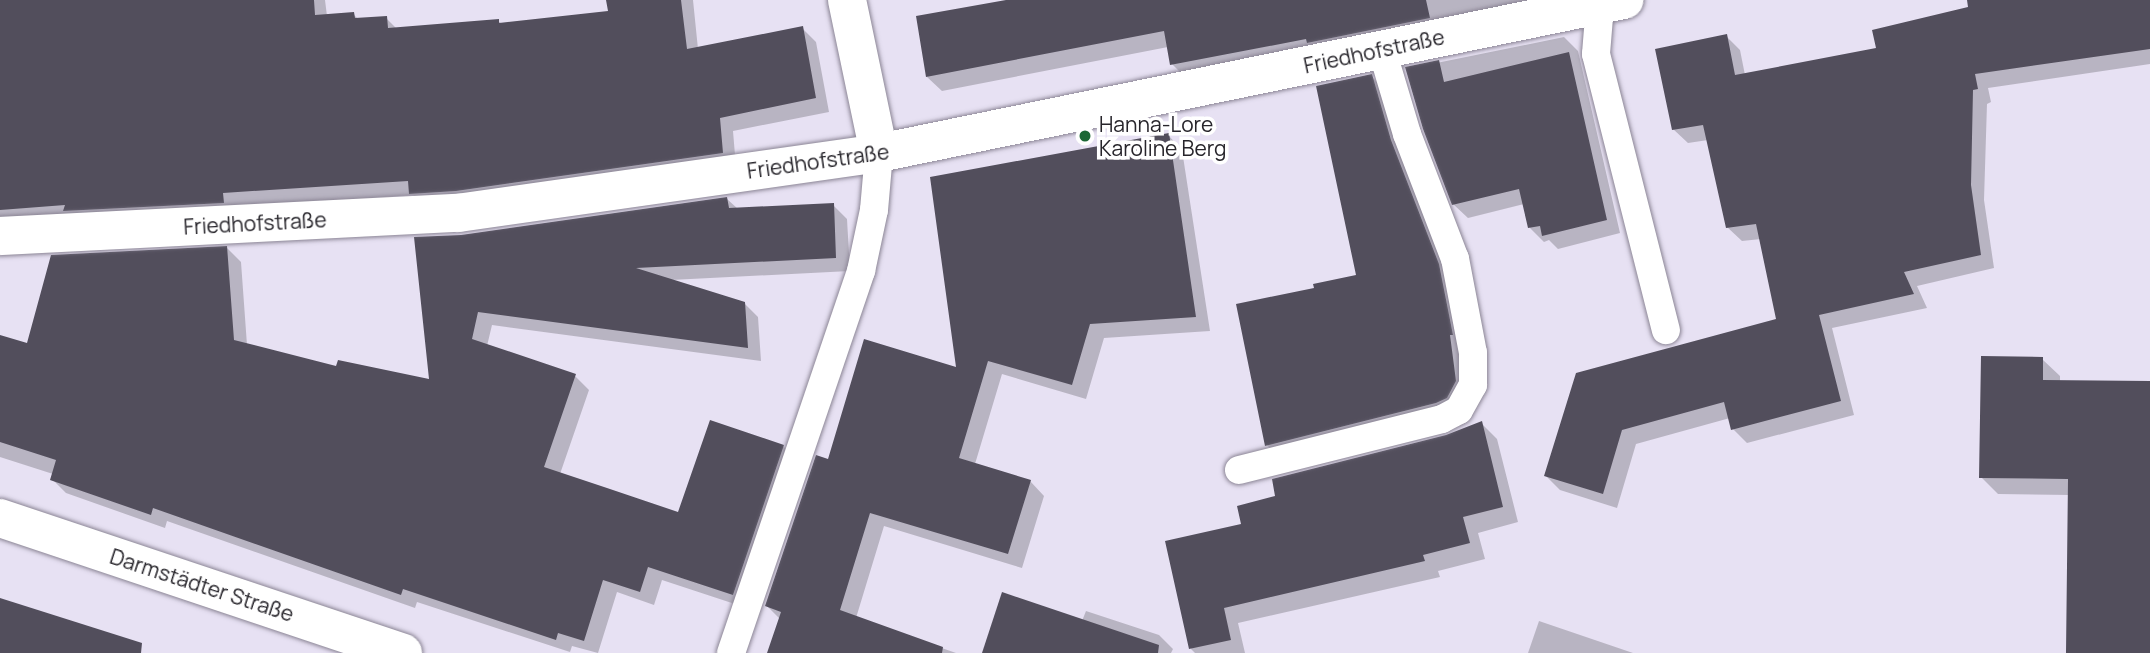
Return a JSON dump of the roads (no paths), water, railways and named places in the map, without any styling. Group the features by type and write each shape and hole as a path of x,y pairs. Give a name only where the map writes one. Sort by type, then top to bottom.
{"street":[{"path":"848,0 879,153"},
{"name":"Friedhofstraße","path":"0,236 458,213 879,153 1607,2"},
{"name":"Darmstädter Straße","path":"0,518 403,653"}],"lane":[{"path":"1607,2 1596,54 1667,330"},
{"path":"1239,470 1442,419 1459,411 1473,385 1473,353 1455,259 1407,134 1382,50"},
{"path":"731,653 862,271 874,210 879,153"}],"place":[{"name":"Hanna-Lore Karoline Berg","path":"1085,136"}]}
